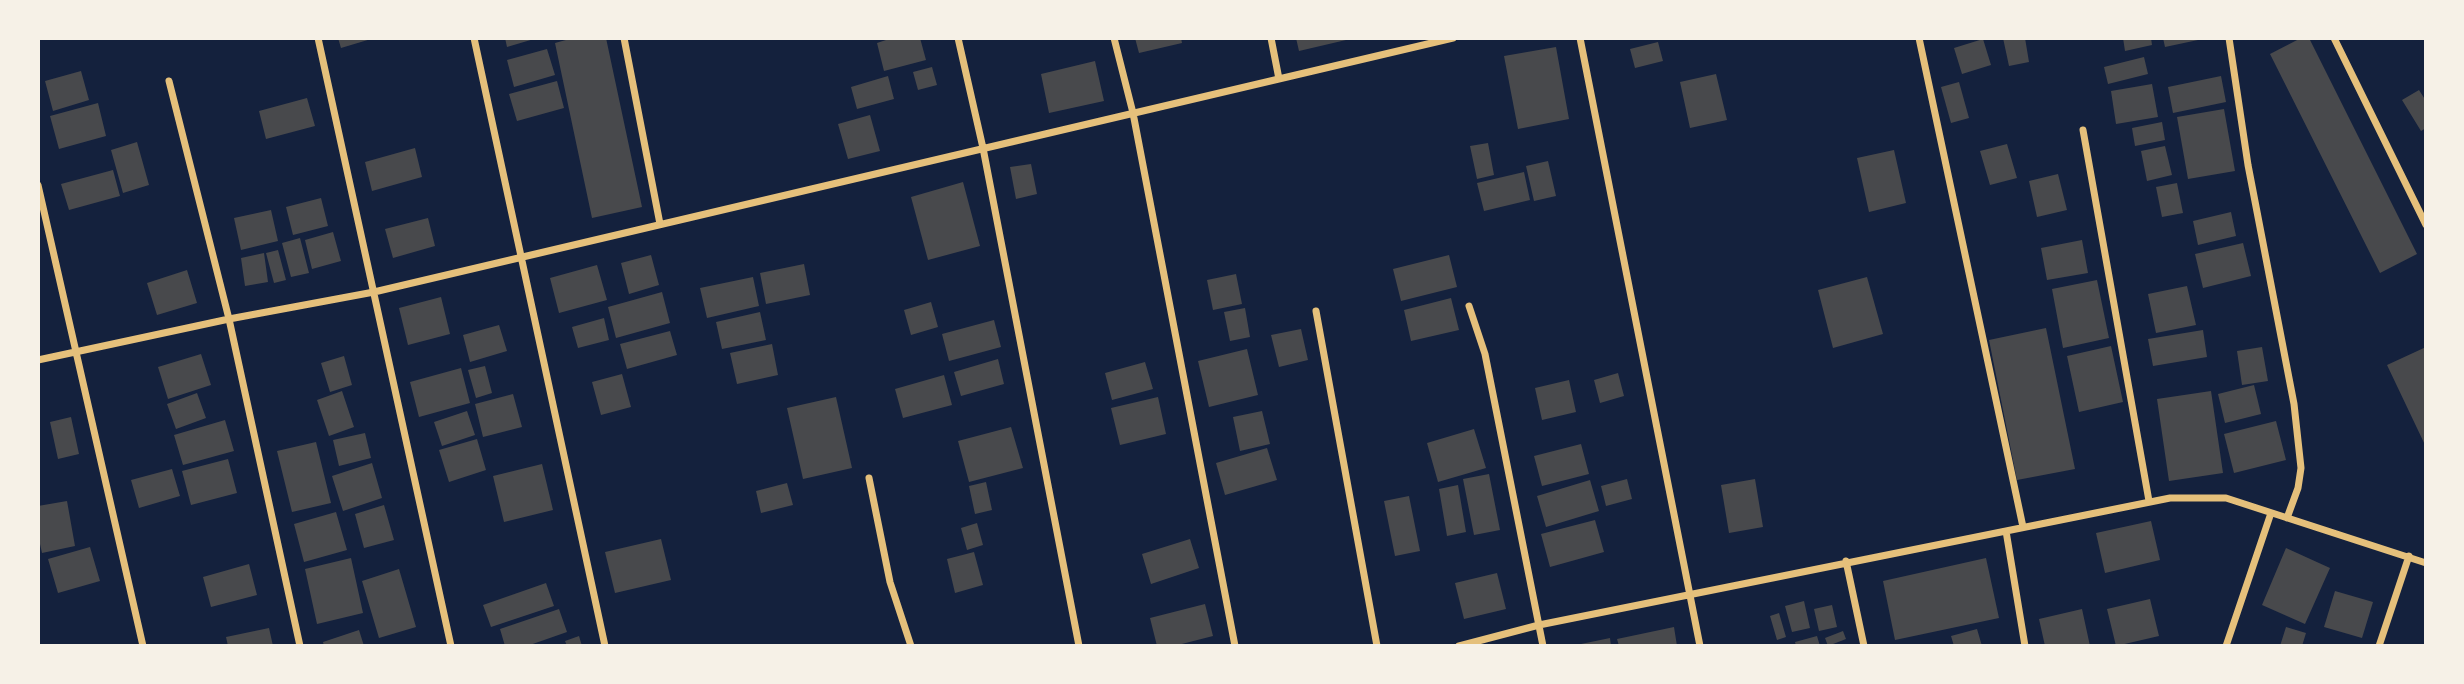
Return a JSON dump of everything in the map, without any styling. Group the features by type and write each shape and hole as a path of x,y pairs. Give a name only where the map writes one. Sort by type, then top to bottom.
{"street":[{"path":"318,38 452,646"},
{"path":"474,38 605,646"},
{"path":"624,38 660,224"},
{"path":"958,38 1079,646"},
{"path":"1114,38 1133,113 1235,646"},
{"path":"1271,38 1279,79"},
{"path":"38,360 229,319 373,292 1452,38"},
{"path":"1580,38 1700,646"},
{"path":"1919,38 2024,527"},
{"path":"2229,38 2248,165 2295,416 2301,468 2298,488 2287,519"},
{"path":"2334,38 2426,225"},
{"path":"169,81 229,319 300,646"},
{"path":"2083,130 2149,501"},
{"path":"38,185 143,646"},
{"path":"1469,306 1485,354 1543,646"},
{"path":"1316,311 1377,646"},
{"path":"869,478 890,582 911,646"},
{"path":"1459,646 1539,625 1691,596 1846,561 2170,498 2226,498 2426,563"},
{"path":"2225,646 2272,513"},
{"path":"2006,531 2025,646"},
{"path":"2379,646 2409,556"},
{"path":"1846,561 1864,646"}],"building":[{"path":"338,38 371,38 371,39 341,48"},
{"path":"505,38 533,38 534,39 507,47"},
{"path":"573,38 606,38 642,207 592,218 555,43"},
{"path":"892,38 920,38 926,60 884,71 877,43"},
{"path":"1135,38 1181,38 1182,43 1139,53"},
{"path":"1296,38 1346,38 1346,40 1299,51"},
{"path":"2003,38 2025,38 2029,62 2009,66"},
{"path":"2123,38 2151,38 2152,45 2125,51"},
{"path":"2163,38 2198,38 2198,40 2165,47"},
{"path":"2301,38 2309,38 2417,254 2380,273 2270,54"},
{"path":"1983,39 1991,65 1962,74 1954,48"},
{"path":"1658,42 1663,61 1635,68 1630,49"},
{"path":"1556,47 1569,119 1518,129 1504,56"},
{"path":"547,49 555,75 514,87 507,60"},
{"path":"2144,57 2148,74 2108,84 2104,67"},
{"path":"1095,61 1104,101 1049,113 1041,74"},
{"path":"932,67 937,85 918,90 913,72"},
{"path":"81,71 89,100 53,111 45,81"},
{"path":"1716,74 1727,120 1690,128 1680,82"},
{"path":"888,76 894,99 857,109 851,87"},
{"path":"2221,76 2226,102 2173,113 2168,87"},
{"path":"557,81 564,108 517,121 509,94"},
{"path":"1959,82 1969,118 1951,123 1941,87"},
{"path":"2152,84 2158,117 2116,124 2111,91"},
{"path":"2419,90 2426,101 2426,128 2421,131 2402,100"},
{"path":"307,98 315,126 266,139 259,111"},
{"path":"98,103 106,136 59,149 50,116"},
{"path":"2224,109 2235,171 2188,179 2177,117"},
{"path":"870,115 880,151 848,159 838,124"},
{"path":"2162,122 2165,140 2135,146 2132,128"},
{"path":"137,142 149,185 123,193 111,150"},
{"path":"1488,143 1494,175 1477,179 1470,146"},
{"path":"2007,144 2017,178 1990,185 1980,151"},
{"path":"2165,146 2172,175 2147,181 2141,151"},
{"path":"415,148 422,177 372,191 365,162"},
{"path":"1894,150 1906,203 1869,212 1857,158"},
{"path":"1548,161 1556,196 1534,201 1526,166"},
{"path":"1031,164 1037,194 1016,199 1010,167"},
{"path":"113,170 120,196 69,210 61,184"},
{"path":"1524,172 1530,200 1484,211 1477,183"},
{"path":"2058,174 2067,210 2037,217 2029,181"},
{"path":"963,182 980,246 928,260 911,197"},
{"path":"2177,183 2183,213 2162,217 2156,187"},
{"path":"321,198 328,226 293,235 286,207"},
{"path":"271,210 278,241 241,250 234,218"},
{"path":"2231,212 2236,236 2198,245 2193,221"},
{"path":"428,218 435,246 393,258 385,229"},
{"path":"333,232 341,261 312,269 305,240"},
{"path":"300,238 309,273 291,277 282,243"},
{"path":"2082,240 2088,273 2047,280 2041,248"},
{"path":"2243,243 2251,276 2203,288 2195,254"},
{"path":"278,250 286,280 274,283 266,253"},
{"path":"264,253 268,282 245,286 241,258"},
{"path":"651,255 659,285 629,294 621,263"},
{"path":"1449,255 1457,287 1401,301 1393,269"},
{"path":"804,264 810,295 766,304 760,273"},
{"path":"597,265 607,300 559,313 550,278"},
{"path":"187,270 197,303 157,315 147,283"},
{"path":"1236,274 1242,304 1213,310 1207,280"},
{"path":"753,277 759,306 707,318 700,288"},
{"path":"1867,277 1883,334 1833,348 1818,290"},
{"path":"2097,280 2109,338 2063,348 2052,289"},
{"path":"2187,286 2196,325 2156,333 2148,294"},
{"path":"662,292 670,323 616,338 608,307"},
{"path":"441,297 450,334 408,345 399,308"},
{"path":"1451,298 1459,330 1411,341 1404,310"},
{"path":"931,302 938,327 911,335 904,310"},
{"path":"1245,308 1250,337 1230,341 1224,312"},
{"path":"760,312 766,340 722,349 716,322"},
{"path":"604,318 609,340 578,348 572,327"},
{"path":"994,320 1001,347 949,361 942,334"},
{"path":"499,325 507,351 470,362 463,335"},
{"path":"2046,328 2075,469 2017,480 1989,340"},
{"path":"1301,329 1308,360 1279,367 1271,335"},
{"path":"2203,330 2207,357 2153,366 2148,339"},
{"path":"670,331 677,355 627,369 620,344"},
{"path":"772,344 778,375 737,384 730,353"},
{"path":"2111,346 2123,402 2079,412 2067,356"},
{"path":"2262,347 2268,381 2242,385 2237,351"},
{"path":"2426,347 2426,447 2387,365"},
{"path":"1247,349 1258,395 1209,407 1198,361"},
{"path":"201,354 211,385 168,399 158,367"},
{"path":"344,356 352,385 330,392 321,363"},
{"path":"998,359 1004,384 961,396 954,372"},
{"path":"1145,362 1153,389 1112,400 1105,373"},
{"path":"485,366 492,393 476,398 468,370"},
{"path":"461,368 470,403 419,417 410,382"},
{"path":"1618,373 1624,396 1600,403 1594,380"},
{"path":"622,374 631,407 601,415 592,382"},
{"path":"944,375 952,405 903,418 895,389"},
{"path":"1569,380 1576,412 1542,420 1535,388"},
{"path":"2254,385 2261,414 2225,423 2218,394"},
{"path":"342,391 354,427 329,436 317,400"},
{"path":"2211,391 2223,473 2169,481 2157,399"},
{"path":"197,393 206,418 176,429 167,404"},
{"path":"513,394 522,427 483,437 475,404"},
{"path":"836,397 852,468 803,479 787,408"},
{"path":"1158,397 1166,434 1120,445 1111,408"},
{"path":"467,411 475,435 442,446 434,422"},
{"path":"1262,411 1270,444 1240,451 1233,417"},
{"path":"71,417 79,454 58,459 50,422"},
{"path":"225,420 234,451 183,465 174,435"},
{"path":"2276,421 2286,460 2234,473 2224,434"},
{"path":"1011,427 1023,468 969,482 958,441"},
{"path":"1474,429 1486,468 1438,482 1427,443"},
{"path":"365,433 371,458 339,466 333,440"},
{"path":"477,439 486,470 449,482 439,450"},
{"path":"316,442 331,503 292,512 277,451"},
{"path":"1581,444 1589,474 1542,486 1534,456"},
{"path":"1267,448 1277,480 1225,495 1216,463"},
{"path":"228,459 237,493 191,505 182,471"},
{"path":"372,463 382,498 343,511 332,476"},
{"path":"542,464 553,510 504,522 493,476"},
{"path":"172,469 180,496 139,508 131,480"},
{"path":"1489,474 1500,530 1474,535 1463,479"},
{"path":"1627,479 1632,499 1606,506 1601,486"},
{"path":"1755,479 1763,527 1729,533 1721,485"},
{"path":"1590,480 1599,511 1546,527 1537,496"},
{"path":"986,482 992,510 975,514 969,486"},
{"path":"787,483 793,505 761,513 756,491"},
{"path":"1458,485 1466,532 1447,536 1439,489"},
{"path":"1409,496 1420,551 1395,556 1384,501"},
{"path":"67,501 75,546 42,553 38,535 38,506"},
{"path":"384,505 394,540 364,548 355,514"},
{"path":"336,512 347,550 304,562 294,524"},
{"path":"1595,520 1604,552 1550,567 1541,534"},
{"path":"2151,521 2160,560 2105,573 2096,533"},
{"path":"977,523 983,545 967,550 961,528"},
{"path":"661,539 671,580 615,593 605,552"},
{"path":"1190,539 1199,568 1151,584 1142,554"},
{"path":"90,547 100,581 58,593 48,559"},
{"path":"2286,548 2330,568 2305,624 2262,605"},
{"path":"974,552 983,585 955,593 947,559"},
{"path":"351,558 363,613 317,624 305,569"},
{"path":"1986,558 1999,618 1895,640 1883,581"},
{"path":"249,564 257,595 211,607 203,577"},
{"path":"399,569 416,627 379,638 362,581"},
{"path":"1497,573 1506,609 1464,619 1455,583"},
{"path":"546,583 554,606 491,627 483,605"},
{"path":"2335,591 2373,602 2362,638 2324,627"},
{"path":"2150,599 2159,636 2116,646 2107,609"},
{"path":"1804,601 1810,628 1792,632 1785,606"},
{"path":"1205,604 1213,636 1174,646 1157,646 1150,618"},
{"path":"1832,605 1837,627 1819,631 1814,609"},
{"path":"559,609 567,632 527,646 505,646 500,629"},
{"path":"2082,609 2090,646 2045,646 2039,619"},
{"path":"1779,613 1786,637 1777,640 1770,616"},
{"path":"1674,627 1677,646 1619,646 1617,639"},
{"path":"2286,627 2306,633 2302,646 2280,646"},
{"path":"269,628 273,646 228,646 226,637"},
{"path":"1977,629 1982,646 1954,646 1951,636"},
{"path":"359,630 364,646 324,646 323,642"},
{"path":"1843,631 1846,639 1828,646 1825,638"},
{"path":"579,636 582,646 567,646 565,641"},
{"path":"1817,636 1820,646 1796,646 1795,642"},
{"path":"1610,638 1611,646 1581,646 1581,644"}]}
